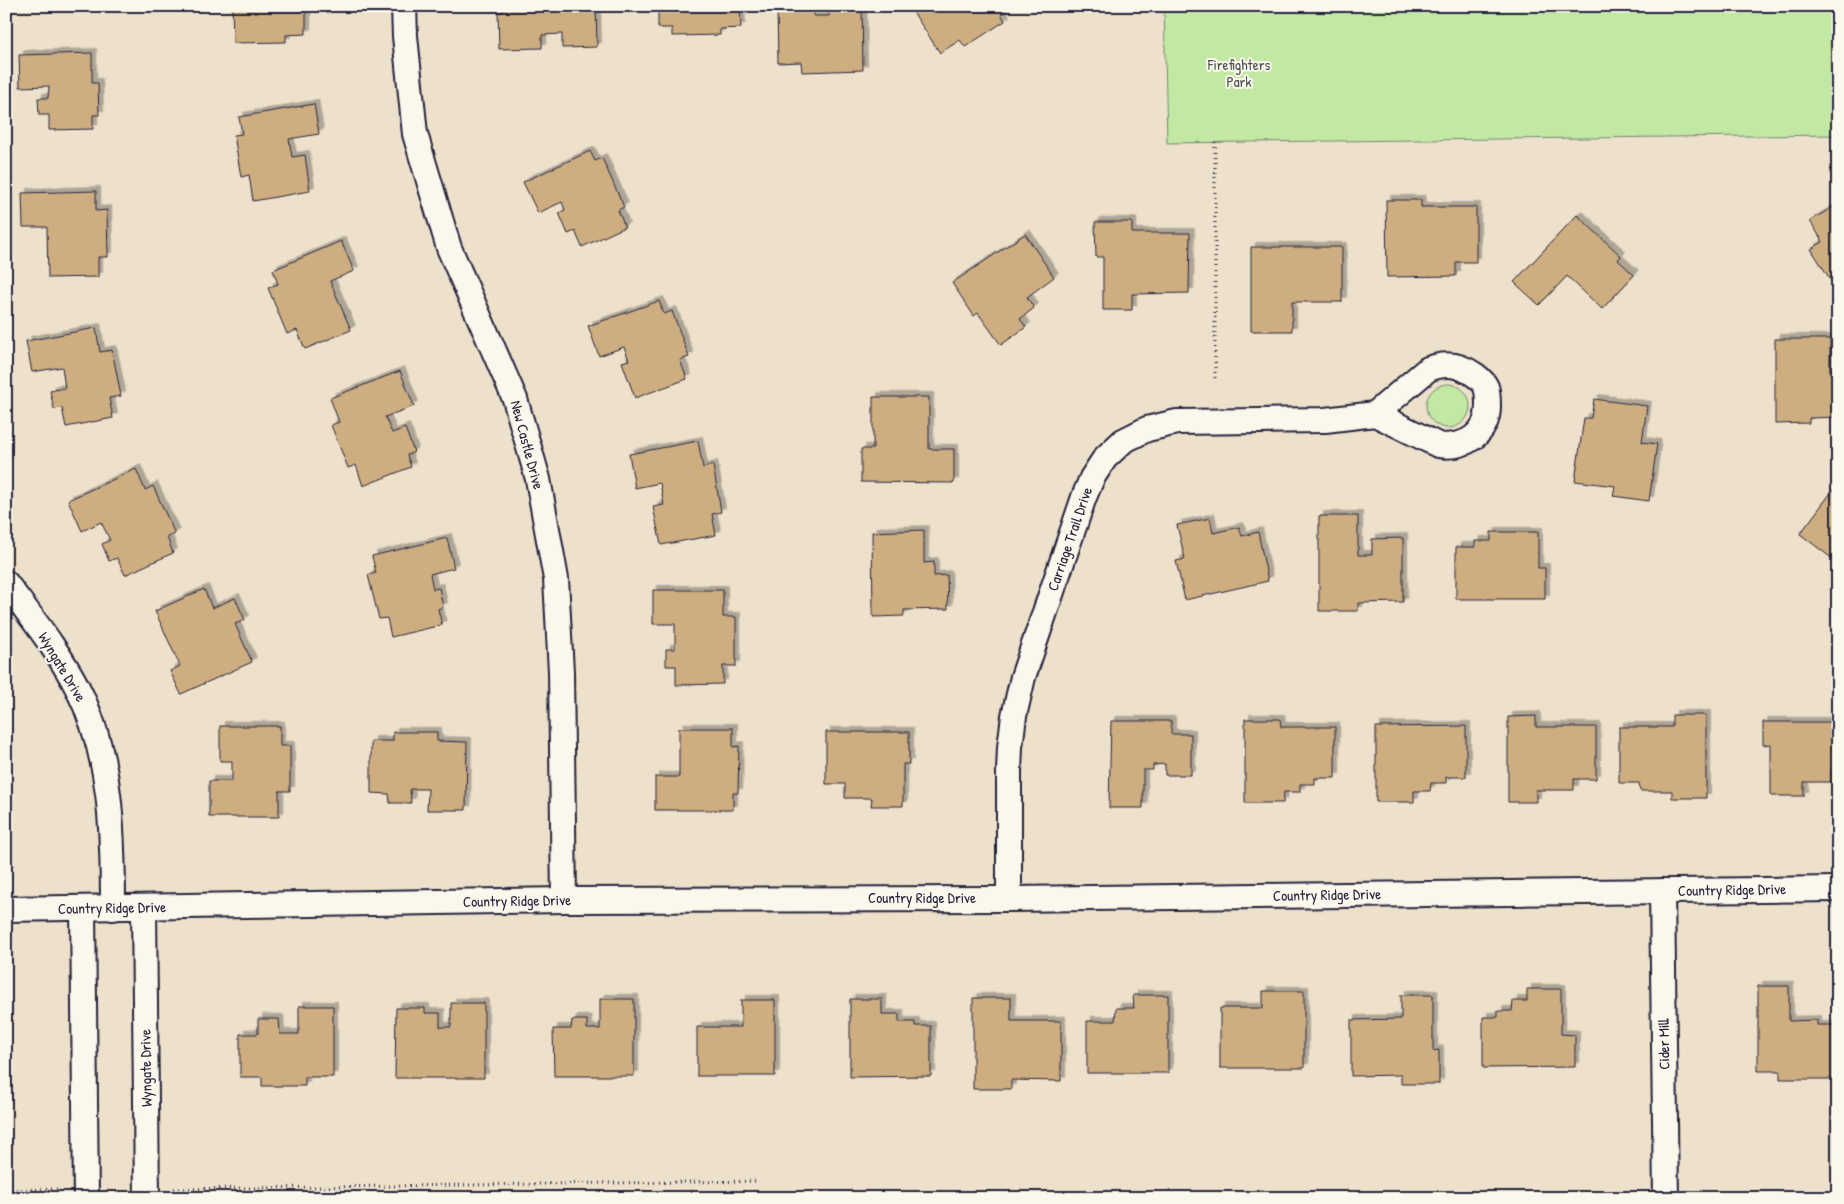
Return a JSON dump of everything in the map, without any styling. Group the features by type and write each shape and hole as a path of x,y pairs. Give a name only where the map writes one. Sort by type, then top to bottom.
{"street":[{"name":"New Castle Drive","path":"404,6 405,36 415,134 449,248 516,399 538,479 556,579 561,672 564,900"},
{"path":"1439,364 1451,364 1465,368 1478,377 1485,386 1488,399 1488,414 1484,426 1466,442 1447,447 1423,439 1375,414 1428,369 1439,364"},
{"name":"Carriage Trail Drive","path":"1009,898 1009,781 1010,747 1014,716 1023,678 1084,497 1092,478 1105,458 1123,441 1147,429 1177,422 1325,420 1375,414"},
{"name":"Wyngate Drive","path":"6,583 62,661 89,713 98,739 109,789 113,908"},
{"name":"Country Ridge Drive","path":"6,909 564,900 1009,898 1838,889"},
{"name":"Cider Mill","path":"1662,891 1666,1198"},
{"name":"Wyngate Drive","path":"144,907 147,1198"},
{"path":"83,908 86,1198"}],"path":[{"path":"1215,142 1215,382"},
{"path":"172,1189 760,1181"},
{"path":"6,1190 60,1189"}],"green space":[{"name":"Firefighters Park","path":"1164,6 1838,6 1838,135 1167,143"},
{"path":"1444,384 1452,384 1464,390 1470,406 1464,422 1452,428 1444,428 1432,422 1426,410 1426,402 1432,390"}],"building":[{"path":"232,6 295,6 296,11 306,11 306,34 286,35 286,42 233,43"},
{"path":"503,6 596,6 597,47 562,48 562,34 542,35 542,48 499,49 498,12 503,12"},
{"path":"658,6 740,6 741,28 720,29 720,35 672,36 672,28 658,28"},
{"path":"829,6 862,6 863,70 802,72 801,62 778,63 777,8 814,8 814,16 829,16"},
{"path":"921,6 1012,6 1001,14 1005,21 965,47 960,40 940,53 913,12"},
{"path":"92,53 92,83 98,83 99,115 93,115 93,129 49,130 49,115 39,115 38,98 48,98 49,86 20,87 19,55"},
{"path":"314,104 319,134 289,139 292,157 305,155 310,191 253,201 249,175 241,177 234,135 242,134 239,117"},
{"path":"590,151 595,161 602,158 624,207 618,210 625,227 582,247 575,231 568,234 559,213 565,210 562,202 538,213 523,182"},
{"path":"96,191 96,211 107,210 108,257 98,257 98,277 48,278 47,227 23,227 22,193"},
{"path":"1386,200 1421,200 1421,207 1476,207 1476,262 1456,262 1456,276 1387,277"},
{"path":"1838,204 1838,285 1835,287 1811,249 1823,242 1810,221"},
{"path":"1577,215 1621,256 1618,260 1634,275 1602,309 1567,276 1539,305 1514,282"},
{"path":"1095,222 1132,222 1132,233 1190,233 1189,293 1132,294 1132,310 1103,310 1103,257 1096,257"},
{"path":"1025,234 1054,277 1027,297 1034,308 1020,319 1026,327 1001,345 978,313 974,316 952,283"},
{"path":"341,241 354,271 330,281 351,330 305,349 297,330 287,334 268,288 278,284 273,270"},
{"path":"1251,247 1342,247 1342,302 1292,302 1292,331 1251,331"},
{"path":"659,301 664,314 672,311 689,357 680,360 687,379 635,398 622,362 629,360 624,347 599,356 588,326"},
{"path":"96,328 100,352 112,350 121,396 109,398 113,418 66,427 62,408 54,409 50,391 65,388 62,367 32,372 26,341"},
{"path":"1775,339 1830,339 1830,374 1836,374 1838,417 1809,418 1809,423 1775,424"},
{"path":"400,371 414,406 385,417 392,433 405,428 414,452 407,455 411,467 363,486 356,465 348,468 331,425 339,422 330,398"},
{"path":"873,397 929,397 929,449 954,449 954,483 861,482 861,449 873,449"},
{"path":"1594,399 1647,406 1642,442 1657,444 1649,501 1613,496 1615,486 1575,481 1584,418 1591,418"},
{"path":"698,441 703,468 713,465 721,512 712,514 716,535 661,545 653,507 664,505 660,483 635,488 629,454"},
{"path":"136,469 145,490 153,486 175,534 167,537 173,553 125,575 117,558 109,561 102,544 110,540 101,522 82,531 68,500"},
{"path":"1833,490 1838,494 1838,563 1800,534"},
{"path":"1319,516 1358,516 1358,555 1372,555 1372,539 1403,538 1403,602 1358,603 1358,611 1319,611"},
{"path":"1210,518 1213,533 1239,527 1242,536 1258,532 1268,581 1185,600 1176,561 1185,559 1177,525"},
{"path":"924,530 924,563 934,562 934,576 947,575 948,609 904,610 904,616 873,617 872,532"},
{"path":"1491,532 1538,532 1538,568 1545,568 1545,599 1456,599 1456,547 1475,547 1475,541 1491,541"},
{"path":"447,538 454,568 430,574 433,589 439,588 443,607 438,609 442,625 391,637 387,618 379,619 368,575 376,573 372,556"},
{"path":"204,589 212,608 235,598 245,620 235,624 252,662 181,694 170,671 180,666 155,611"},
{"path":"653,590 723,590 723,617 736,617 736,666 723,666 723,684 676,685 676,666 666,666 666,649 675,649 675,624 653,624"},
{"path":"1672,715 1706,715 1706,798 1672,798 1672,791 1640,791 1639,783 1619,783 1619,727 1672,727"},
{"path":"1536,716 1536,727 1596,727 1596,779 1574,779 1574,790 1536,790 1536,802 1508,802 1508,717"},
{"path":"1245,719 1280,719 1281,727 1335,727 1335,778 1315,778 1315,784 1300,784 1300,792 1284,792 1283,803 1245,803"},
{"path":"1111,721 1171,721 1171,734 1191,734 1191,775 1165,775 1165,764 1153,765 1153,770 1143,770 1143,808 1109,808"},
{"path":"1763,722 1838,722 1838,770 1831,770 1831,782 1804,782 1804,796 1771,796 1771,744 1763,745"},
{"path":"220,726 280,726 280,746 290,746 290,791 279,791 279,817 209,817 209,781 232,781 232,761 220,761"},
{"path":"1466,726 1466,777 1446,777 1446,783 1431,783 1430,791 1414,791 1414,802 1376,802 1376,727"},
{"path":"679,728 733,728 733,747 739,746 738,793 733,793 733,810 655,810 655,777 679,777"},
{"path":"393,732 437,732 437,741 467,742 466,810 427,810 428,789 410,789 411,803 390,803 389,794 371,793 371,741 393,741"},
{"path":"826,732 909,732 909,764 903,764 903,806 871,806 872,798 845,798 845,784 826,784"},
{"path":"1758,986 1789,986 1789,1021 1817,1020 1817,1025 1837,1025 1837,1079 1780,1079 1780,1071 1758,1071"},
{"path":"1527,989 1561,989 1561,1034 1575,1035 1575,1067 1483,1068 1483,1017 1498,1017 1498,1011 1512,1011 1513,1001 1527,1001"},
{"path":"1263,991 1304,991 1304,1068 1220,1068 1220,1008 1263,1008"},
{"path":"1133,995 1168,995 1168,1073 1087,1073 1087,1021 1115,1021 1116,1008 1134,1008"},
{"path":"1401,995 1433,995 1433,1051 1439,1050 1439,1084 1401,1084 1401,1075 1351,1076 1351,1020 1401,1019"},
{"path":"973,998 1011,998 1011,1021 1061,1021 1061,1081 1011,1080 1011,1089 973,1089"},
{"path":"600,999 634,999 634,1076 554,1076 553,1029 571,1029 572,1020 587,1020 587,1029 600,1029"},
{"path":"850,999 882,999 882,1014 899,1014 899,1022 915,1022 915,1026 931,1026 931,1076 850,1077"},
{"path":"741,1000 775,1000 775,1076 697,1076 697,1027 741,1027"},
{"path":"451,1003 484,1003 484,1078 395,1078 396,1008 425,1008 425,1013 440,1013 440,1027 451,1027"},
{"path":"299,1006 333,1006 333,1077 305,1077 305,1086 262,1086 262,1077 240,1077 240,1034 258,1034 258,1019 279,1019 280,1034 299,1034"}]}
